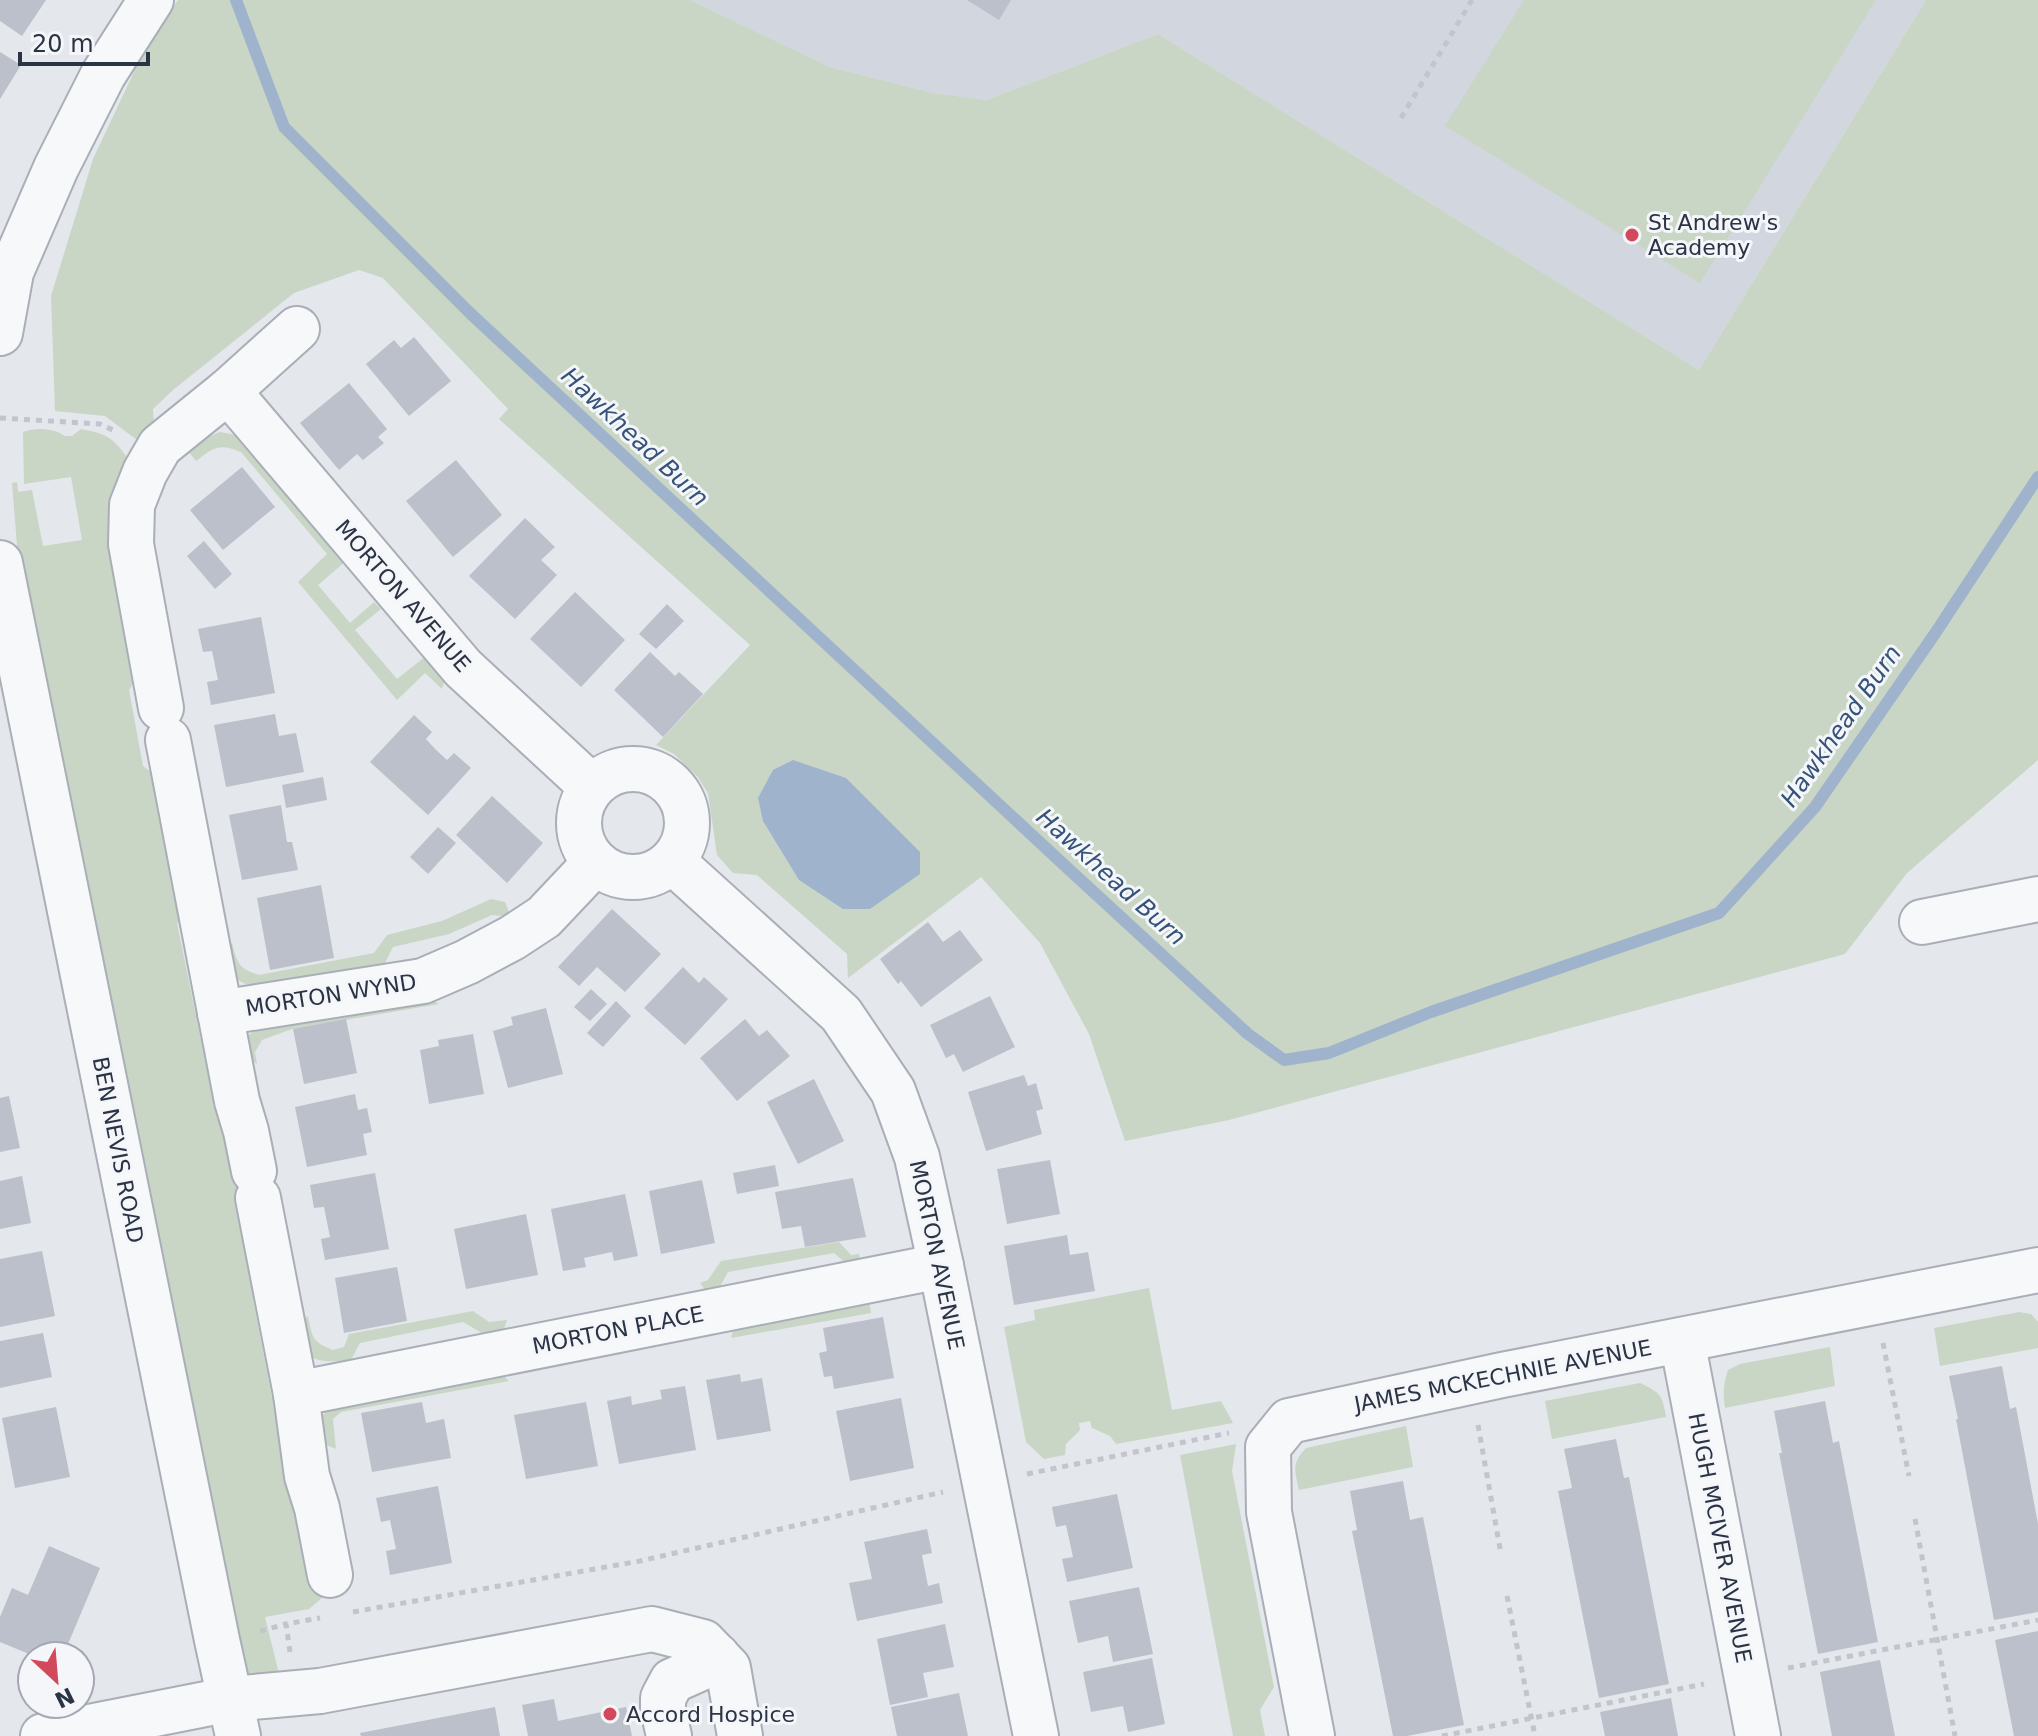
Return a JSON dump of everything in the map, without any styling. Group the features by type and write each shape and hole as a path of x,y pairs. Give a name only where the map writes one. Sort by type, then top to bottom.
{"street":[{"path":"0,333 6,270 103,75 151,0"},
{"path":"297,329 153,459 132,505 131,544 237,1101 246,1131 296,1394 307,1476 317,1508 332,1595"},
{"name":"MORTON AVENUE","path":"228,391 463,668 592,787"},
{"name":"BEN NEVIS ROAD","path":"0,563 234,1718"},
{"path":"630,769 651,772 670,783 683,801 687,822 683,843 672,861 654,873 634,878 613,874 595,863 583,846 579,826 582,806 592,787 609,774 630,769"},
{"name":"MORTON AVENUE","path":"672,861 841,1014 893,1091 917,1157 1036,1736"},
{"name":"MORTON WYND","path":"220,1013 423,981 467,962 544,917 595,863"},
{"path":"1922,922 2038,899"},
{"name":"MORTON PLACE","path":"296,1394 941,1266"},
{"name":"JAMES MCKECHNIE AVENUE","path":"1289,1421 1470,1382 2038,1270"},
{"name":"HUGH MCIVER AVENUE","path":"1682,1340 1758,1736"},
{"path":"1289,1421 1268,1447 1269,1512 1312,1736"},
{"path":"43,1736 234,1718 295,1692 320,1691 652,1629 703,1642 728,1668 740,1736"},
{"path":"669,1736 663,1698 672,1681 701,1668 717,1656"}],"path":[{"path":"1401,118 1472,0"},
{"path":"0,418 100,424 153,459"},
{"path":"1875,1303 1909,1476"},
{"path":"1470,1382 1501,1554"},
{"path":"349,1613 640,1561 985,1483 1289,1421"},
{"path":"1915,1519 1955,1736"},
{"path":"295,1692 286,1624 332,1595"},
{"path":"1507,1596 1535,1736"}],"shaded area":[{"name":"St Andrew's Academy","path":"690,0 1926,0 1699,370 1158,34 987,100 933,93 830,67"}],"green space":[{"path":"178,0 690,0 830,67 933,93 987,100 1158,34 1699,370 1926,0 2038,0 2038,760 1907,873 1845,954 1229,1120 1125,1141 1089,1034 1040,943 981,877 848,978 847,954 757,875 733,873 717,855 708,793 697,776 674,754 656,745 750,645 499,419 508,409 383,278 359,270 294,293 153,409 154,432 141,443 105,416 55,411 51,296 93,159 148,42"},
{"path":"1524,0 1876,0 1700,283 1445,126"},
{"path":"45,429 72,436 81,429 112,440 134,466 141,672 129,690 143,766 156,776 184,919 177,923 216,1113 220,1112 230,1123 260,1296 253,1299 290,1489 305,1501 323,1597 309,1609 265,1617 281,1682 253,1681 242,1672 18,558 12,483 17,482 18,492 32,490 43,546 82,540 71,477 24,484 23,432"},
{"path":"220,432 236,435 248,442 346,561 318,585 350,623 374,602 381,609 355,630 397,679 426,656 446,676 442,689 425,673 397,700 298,582 327,554 241,452 217,448 196,461 188,451 201,440"},
{"path":"491,899 505,902 511,917 492,915 449,934 393,947 384,965 257,987 233,975 221,950 232,943 240,964 259,975 374,953 387,935 442,921"},
{"path":"423,995 439,1004 292,1029 262,1040 255,1052 257,1064 242,1054 248,1036 259,1026"},
{"path":"839,1242 851,1255 859,1254 861,1264 849,1266 834,1253 728,1272 717,1292 708,1294 700,1283 708,1280 721,1261"},
{"path":"1149,1288 1172,1410 1221,1401 1233,1423 1116,1444 1110,1436 1092,1428 1090,1421 1079,1423 1080,1430 1066,1444 1065,1455 1044,1459 1026,1442 1004,1327 1035,1320 1034,1310"},
{"path":"869,1301 871,1313 731,1338 735,1325"},
{"path":"473,1311 489,1322 507,1320 503,1332 485,1335 463,1322 360,1343 351,1360 339,1361 320,1360 305,1351 297,1325 308,1316 314,1338 333,1350 344,1347 349,1334"},
{"path":"2019,1312 2031,1314 2038,1322 2038,1348 1940,1366 1934,1328"},
{"path":"1830,1347 1835,1386 1725,1408 1724,1389 1728,1370 1740,1364"},
{"path":"498,1370 509,1381 341,1412 333,1419 336,1449 319,1442 322,1417 329,1406"},
{"path":"1640,1383 1659,1396 1666,1417 1552,1439 1545,1401"},
{"path":"1406,1426 1413,1467 1299,1490 1295,1468 1306,1448"},
{"path":"1236,1444 1232,1471 1274,1687 1260,1710 1265,1736 1233,1736 1180,1455"}],"water":[{"path":"793,760 846,778 920,852 920,874 870,909 843,909 799,880 763,821 758,798 773,770"}],"building":[{"path":"0,0 46,0 22,36 0,21"},
{"path":"967,0 1011,0 999,20"},
{"path":"0,52 21,65 0,99"},
{"path":"414,337 451,381 409,416 366,364 394,340 401,348"},
{"path":"349,383 387,429 378,437 384,443 363,460 357,454 339,470 300,423"},
{"path":"456,460 502,515 453,557 406,501"},
{"path":"242,467 275,507 223,550 190,510"},
{"path":"525,518 555,547 541,560 557,575 515,619 469,576"},
{"path":"204,541 232,574 215,589 187,556"},
{"path":"575,592 625,640 581,687 530,639"},
{"path":"667,604 684,621 656,649 639,634"},
{"path":"261,617 275,693 211,705 207,682 218,680 212,651 203,652 198,629"},
{"path":"650,652 675,676 679,672 703,694 663,737 614,690"},
{"path":"275,714 279,736 296,733 304,772 226,787 214,725"},
{"path":"414,715 432,732 426,739 435,749 447,760 454,753 471,768 428,815 370,762"},
{"path":"323,777 327,800 286,808 282,785"},
{"path":"492,796 543,843 507,883 456,835"},
{"path":"281,805 287,842 292,842 298,870 242,880 229,815"},
{"path":"438,827 456,843 428,874 410,857"},
{"path":"321,885 334,958 270,970 257,898"},
{"path":"612,909 661,954 625,992 597,967 579,986 558,967"},
{"path":"928,922 943,942 960,930 983,960 921,1007 901,981 898,984 880,959"},
{"path":"683,967 699,983 704,977 728,999 685,1045 644,1008"},
{"path":"591,989 607,1004 590,1021 574,1007"},
{"path":"990,996 1015,1047 963,1072 954,1054 946,1058 930,1025"},
{"path":"616,1001 631,1016 603,1047 587,1033"},
{"path":"546,1008 563,1074 508,1088 493,1031 513,1025 511,1017"},
{"path":"346,1019 357,1073 304,1084 293,1029"},
{"path":"745,1019 759,1036 767,1030 790,1056 737,1101 700,1058"},
{"path":"473,1034 484,1094 429,1104 420,1050 439,1046 438,1040"},
{"path":"1024,1075 1028,1086 1036,1083 1043,1109 1036,1111 1042,1134 986,1151 968,1092"},
{"path":"814,1079 844,1141 798,1164 767,1102"},
{"path":"355,1094 358,1110 367,1108 372,1132 363,1134 367,1155 307,1167 295,1107"},
{"path":"9,1096 20,1148 0,1152 0,1098"},
{"path":"1050,1160 1060,1214 1007,1224 997,1169"},
{"path":"775,1165 779,1186 737,1194 733,1173"},
{"path":"375,1173 389,1249 325,1260 321,1239 330,1237 324,1207 314,1208 310,1185"},
{"path":"22,1176 31,1223 0,1229 0,1181"},
{"path":"853,1178 866,1237 805,1247 801,1226 782,1229 775,1192"},
{"path":"702,1180 715,1243 661,1254 649,1191"},
{"path":"625,1194 638,1256 614,1261 612,1252 584,1258 586,1267 563,1271 551,1209"},
{"path":"526,1214 538,1275 466,1289 454,1229"},
{"path":"1067,1235 1070,1255 1088,1252 1095,1291 1014,1305 1004,1246"},
{"path":"42,1251 55,1316 0,1327 0,1259"},
{"path":"397,1267 407,1321 344,1333 335,1278"},
{"path":"883,1317 894,1378 834,1389 832,1376 824,1377 819,1353 827,1351 823,1328"},
{"path":"43,1333 52,1377 0,1388 0,1341"},
{"path":"2002,1366 2010,1409 2016,1407 2038,1524 2038,1612 1994,1620 1949,1376"},
{"path":"740,1374 741,1382 762,1378 771,1431 717,1440 706,1380"},
{"path":"685,1386 696,1450 619,1464 607,1401 631,1396 632,1405 662,1399 660,1390"},
{"path":"901,1398 914,1468 850,1481 836,1411"},
{"path":"1825,1401 1833,1443 1839,1441 1878,1642 1818,1654 1779,1453 1782,1453 1774,1411"},
{"path":"422,1402 426,1423 444,1419 451,1458 372,1472 361,1413"},
{"path":"586,1402 598,1466 526,1479 514,1415"},
{"path":"56,1407 70,1477 15,1488 2,1418"},
{"path":"1616,1439 1624,1478 1629,1477 1669,1684 1599,1698 1558,1491 1572,1488 1564,1449"},
{"path":"1403,1481 1410,1520 1423,1517 1464,1725 1393,1736 1352,1531 1357,1530 1350,1491"},
{"path":"438,1486 452,1563 390,1575 386,1551 396,1549 390,1520 381,1522 376,1498"},
{"path":"1117,1494 1133,1568 1067,1582 1062,1559 1073,1557 1066,1525 1056,1527 1052,1507"},
{"path":"927,1529 932,1553 922,1555 928,1586 939,1583 943,1603 857,1621 849,1583 872,1579 864,1542"},
{"path":"49,1546 100,1568 70,1640 16,1640 16,1649 0,1642 0,1617 12,1588 28,1595"},
{"path":"1139,1587 1153,1654 1113,1662 1108,1636 1078,1643 1069,1601"},
{"path":"945,1624 954,1667 923,1673 928,1697 890,1705 877,1639"},
{"path":"2038,1631 2038,1736 2014,1736 1995,1640"},
{"path":"1152,1658 1165,1724 1128,1732 1123,1706 1091,1712 1083,1672"},
{"path":"1880,1660 1895,1736 1832,1736 1820,1672"},
{"path":"959,1693 968,1736 897,1736 891,1707"},
{"path":"1671,1698 1678,1736 1605,1736 1600,1712"},
{"name":"Accord Hospice","path":"554,1699 558,1721 626,1707 632,1736 528,1736 522,1705"},
{"path":"495,1707 500,1736 361,1736 360,1733"}],"waterway":[{"name":"Hawkhead Burn","path":"236,0 284,127 471,314 1248,1034 1284,1060 1329,1053 1431,1012 1719,913 1815,807 2038,477"}],"place":[{"name":"St Andrew's Academy","path":"1632,235"},
{"name":"Accord Hospice","path":"610,1714"}]}
